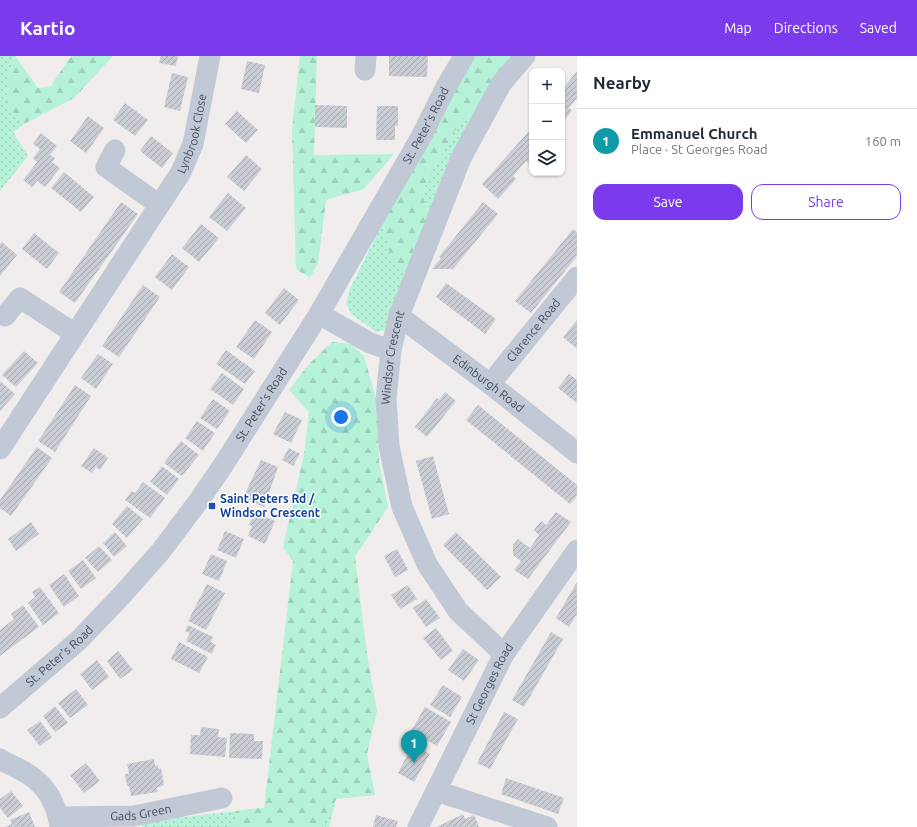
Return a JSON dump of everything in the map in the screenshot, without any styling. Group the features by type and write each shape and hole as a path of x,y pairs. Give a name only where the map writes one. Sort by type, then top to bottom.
{"street":[{"name":"Lynbrook Close","path":"0,449 51,373 74,333 158,204 181,172 193,144 210,56"},
{"name":"St. Peter's Road","path":"0,708 79,640 122,595 161,551 224,464 319,314 421,137 446,87 464,56"},
{"name":"Windsor Crescent","path":"504,654 458,611 427,564 402,507 389,446 386,399 391,350 399,316 461,158 501,84 525,56"},
{"path":"115,150 106,167 158,204"},
{"name":"Clarence Road","path":"490,384 577,277"},
{"path":"5,316 20,298 74,333"},
{"path":"319,314 370,343 391,350"},
{"name":"Edinburgh Road","path":"399,316 490,384 577,453"},
{"name":"St Georges Road","path":"418,827 504,654 577,550"},
{"name":"Gads Green","path":"0,759 38,779 49,793 59,822 134,816 222,798"},
{"path":"436,791 547,827"}],"green space":[{"path":"0,56 15,56 8,78 6,106 24,124 13,132 28,156 0,191"},
{"path":"15,56 38,88 50,87 71,56 113,56 74,98 24,124 6,107 8,78"},
{"path":"300,56 317,56 314,155 394,154 364,189 326,200 318,263 310,278 296,269 292,128"},
{"path":"473,56 517,56 473,122 465,113 426,181 423,197 431,219 411,268 403,272 391,261 383,222"},
{"path":"465,113 473,122 431,219 423,197 426,181"},
{"path":"383,222 411,268 386,330 376,332 351,314 346,303 350,289"},
{"path":"332,342 351,344 364,356 376,399 379,462 388,507 355,557 367,654 377,711 367,754 375,795 336,799 322,827 233,827 236,811 264,808 293,561 283,547 304,454 309,412 289,390 309,364"},
{"path":"336,799 329,827 142,827 142,822"}],"building":[{"path":"161,56 178,56 176,66 159,63"},
{"path":"389,56 428,56 427,77 389,76"},
{"path":"247,61 265,65 259,93 241,89"},
{"path":"577,71 577,98 569,108 572,111 565,119 565,104 565,86"},
{"path":"172,73 188,77 180,111 164,107"},
{"path":"125,103 148,120 135,136 113,120"},
{"path":"315,105 347,106 347,128 315,127"},
{"path":"377,106 398,106 398,126 395,126 395,140 376,140"},
{"path":"237,111 258,130 246,143 225,124"},
{"path":"88,116 104,128 86,153 70,141"},
{"path":"529,131 529,164 526,161 513,176 516,179 498,199 482,184"},
{"path":"41,133 57,146 50,155 55,158 52,162 60,168 45,187 37,181 32,187 23,180 37,162 33,158 40,149 33,144"},
{"path":"151,136 173,153 162,168 140,151"},
{"path":"246,155 262,169 244,191 227,177"},
{"path":"64,172 94,197 81,212 51,188"},
{"path":"228,193 246,208 227,231 209,217"},
{"path":"121,202 138,214 75,303 59,292"},
{"path":"483,202 498,214 453,269 432,269 441,258 439,257"},
{"path":"201,224 219,238 199,262 182,248"},
{"path":"573,229 577,232 577,256 531,313 515,301"},
{"path":"34,233 59,253 47,269 22,249"},
{"path":"2,242 17,255 0,276 0,244"},
{"path":"172,254 189,267 172,290 155,277"},
{"path":"446,283 496,319 485,334 436,297"},
{"path":"143,285 160,297 119,357 102,346"},
{"path":"284,288 299,300 280,325 265,313"},
{"path":"255,320 272,332 254,359 236,347"},
{"path":"577,320 577,349 563,337"},
{"path":"226,350 255,371 245,384 216,364"},
{"path":"24,351 38,363 16,387 2,375"},
{"path":"98,354 113,364 96,389 81,378"},
{"path":"222,373 244,389 233,405 210,389"},
{"path":"569,374 577,380 577,403 558,388"},
{"path":"0,381 15,394 0,411"},
{"path":"75,385 91,396 55,452 38,441"},
{"path":"445,392 456,401 427,437 415,427 437,398 439,400"},
{"path":"213,399 230,411 217,429 200,418"},
{"path":"478,405 577,485 577,496 570,504 466,420"},
{"path":"285,412 302,420 291,443 273,434"},
{"path":"197,421 215,433 203,451 185,438"},
{"path":"181,441 199,455 182,476 164,463"},
{"path":"37,447 52,458 11,516 0,508 0,500"},
{"path":"94,448 108,458 100,470 96,467 92,473 81,466"},
{"path":"289,448 300,454 293,466 282,460"},
{"path":"433,456 449,514 432,519 416,461"},
{"path":"261,460 278,467 264,507 243,498"},
{"path":"162,466 179,479 167,495 150,482"},
{"path":"143,482 165,498 150,518 125,500 132,491 135,493"},
{"path":"127,506 143,519 127,538 112,524"},
{"path":"254,512 275,521 265,544 248,536 252,526 249,525"},
{"path":"556,512 571,522 528,579 514,570 521,561 513,555 513,545 518,539 530,548 539,535 534,530 541,521 546,525"},
{"path":"31,522 39,534 16,551 8,539"},
{"path":"225,531 244,539 236,558 217,550"},
{"path":"115,532 127,546 114,557 103,543"},
{"path":"456,532 501,577 487,590 443,545"},
{"path":"99,546 112,560 98,572 85,558"},
{"path":"397,549 408,570 395,577 384,556"},
{"path":"211,554 227,561 219,581 202,574"},
{"path":"83,560 96,578 81,589 68,571"},
{"path":"64,574 79,596 64,607 49,585"},
{"path":"577,582 577,614 569,627 556,618"},
{"path":"207,584 225,593 206,630 188,621"},
{"path":"408,585 417,599 400,609 391,595"},
{"path":"40,587 59,613 43,625 28,603 35,597 32,592"},
{"path":"426,599 440,618 426,627 413,608"},
{"path":"23,605 39,627 0,656 0,630 14,619 11,614"},
{"path":"188,625 213,637 211,642 216,645 212,654 186,641 190,633 185,631"},
{"path":"436,628 453,651 441,660 423,638"},
{"path":"551,632 563,639 524,707 512,700"},
{"path":"179,642 208,657 199,673 171,659"},
{"path":"463,649 479,660 464,681 448,670"},
{"path":"118,651 133,670 120,679 107,661"},
{"path":"97,660 109,677 92,690 80,674"},
{"path":"443,685 462,697 450,717 430,705"},
{"path":"76,689 88,705 70,718 58,703"},
{"path":"55,706 68,723 55,732 43,716"},
{"path":"425,707 451,722 437,746 411,731"},
{"path":"504,712 518,719 490,769 477,763"},
{"path":"40,721 52,737 40,746 27,730"},
{"path":"201,727 219,729 218,737 227,738 225,757 190,754 191,735 200,735"},
{"path":"230,733 254,734 254,741 263,741 262,759 229,758"},
{"path":"413,744 430,754 414,782 398,773"},
{"path":"154,759 155,766 158,765 158,769 161,768 164,785 157,788 158,792 131,796 129,786 127,786 125,774 129,774 127,764"},
{"path":"86,763 100,781 84,793 70,775"},
{"path":"506,778 564,798 558,814 501,794"},
{"path":"11,791 23,806 8,818 0,808 0,799"},
{"path":"29,812 35,827 5,827 12,824 10,820"},
{"path":"463,814 465,819 474,815 479,827 437,827"},
{"path":"376,815 398,821 396,827 373,827"}],"place":[{"name":"Saint Peters Rd / Windsor Crescent","path":"212,506"},
{"name":"Emmanuel Church","path":"414,763"}]}
